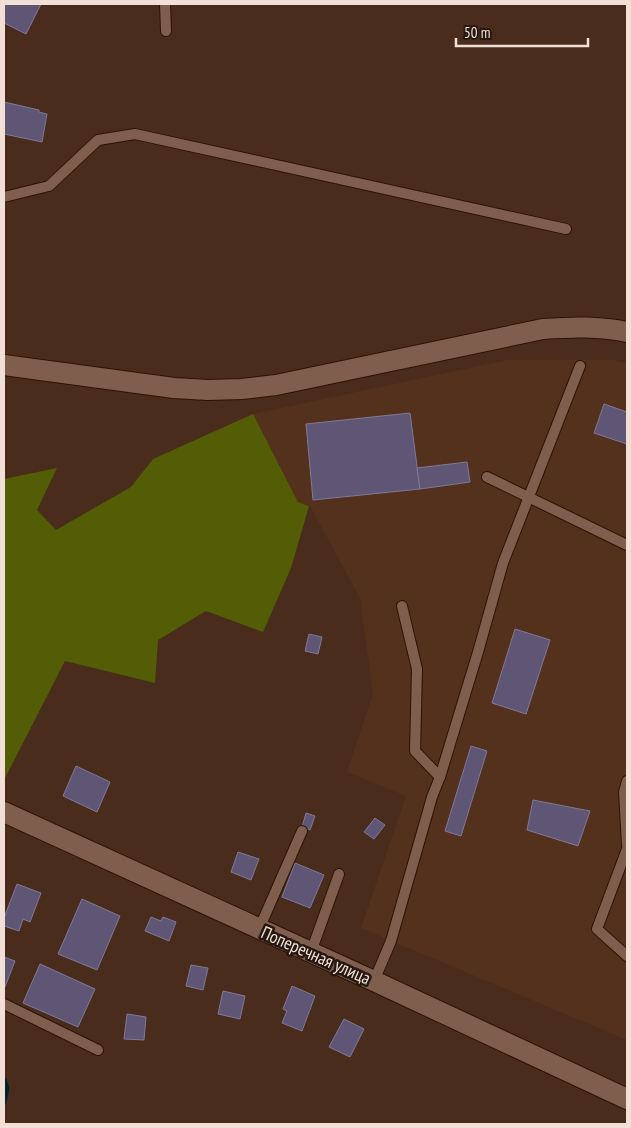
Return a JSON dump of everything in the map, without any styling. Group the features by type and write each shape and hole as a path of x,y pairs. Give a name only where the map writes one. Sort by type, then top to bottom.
{"street":[{"path":"4,365 174,388 242,389 276,385 543,329 578,326 627,332"},
{"name":"Поперечная улица","path":"4,812 626,1094"}],"lane":[{"path":"165,4 166,31"},
{"path":"4,197 50,186 98,140 135,134 566,229"},
{"path":"374,981 391,941 432,797 440,777 478,652 503,563 580,366"},
{"path":"487,477 627,544"},
{"path":"402,606 417,669 415,751 440,777"},
{"path":"627,781 624,792 627,845"},
{"path":"259,929 302,831"},
{"path":"627,849 598,929 627,956"},
{"path":"311,952 339,874"},
{"path":"4,1004 98,1050"}],"shaded area":[{"path":"507,360 612,360 627,363 627,1040 361,928 406,796 347,772 373,694 360,598 310,506 298,502 253,414"}],"green space":[{"path":"253,414 298,502 309,506 291,568 263,632 206,611 158,640 155,683 65,661 4,780 4,479 57,468 37,510 56,530 131,487 153,459"}],"building":[{"path":"4,4 41,4 26,34 4,23"},
{"path":"4,102 39,110 39,112 47,114 42,142 4,134"},
{"path":"604,404 627,412 627,444 594,433"},
{"path":"410,413 420,489 313,500 306,424"},
{"path":"467,462 470,482 420,489 417,468"},
{"path":"515,629 550,640 526,714 492,703"},
{"path":"309,634 322,637 318,654 305,651"},
{"path":"471,746 487,751 461,836 445,831"},
{"path":"76,766 110,782 97,812 63,796"},
{"path":"533,800 590,811 578,846 527,830"},
{"path":"306,813 315,816 310,830 302,827"},
{"path":"375,818 385,825 374,839 364,832"},
{"path":"238,852 259,859 251,880 231,872"},
{"path":"295,863 324,875 310,908 282,897"},
{"path":"17,884 41,893 30,922 23,919 19,931 4,926 4,918"},
{"path":"82,899 120,916 97,970 58,954"},
{"path":"151,917 161,921 163,917 176,922 169,941 145,931"},
{"path":"4,957 15,961 5,987 4,986"},
{"path":"40,964 95,989 78,1027 23,1003"},
{"path":"191,965 208,968 203,990 186,986"},
{"path":"292,986 315,996 302,1031 282,1023 287,1011 283,1009"},
{"path":"223,991 245,996 240,1019 218,1014"},
{"path":"127,1014 146,1017 144,1040 124,1039"},
{"path":"344,1019 364,1029 350,1057 329,1047"}],"waterway":[{"path":"4,1080 7,1088 4,1102"}]}
